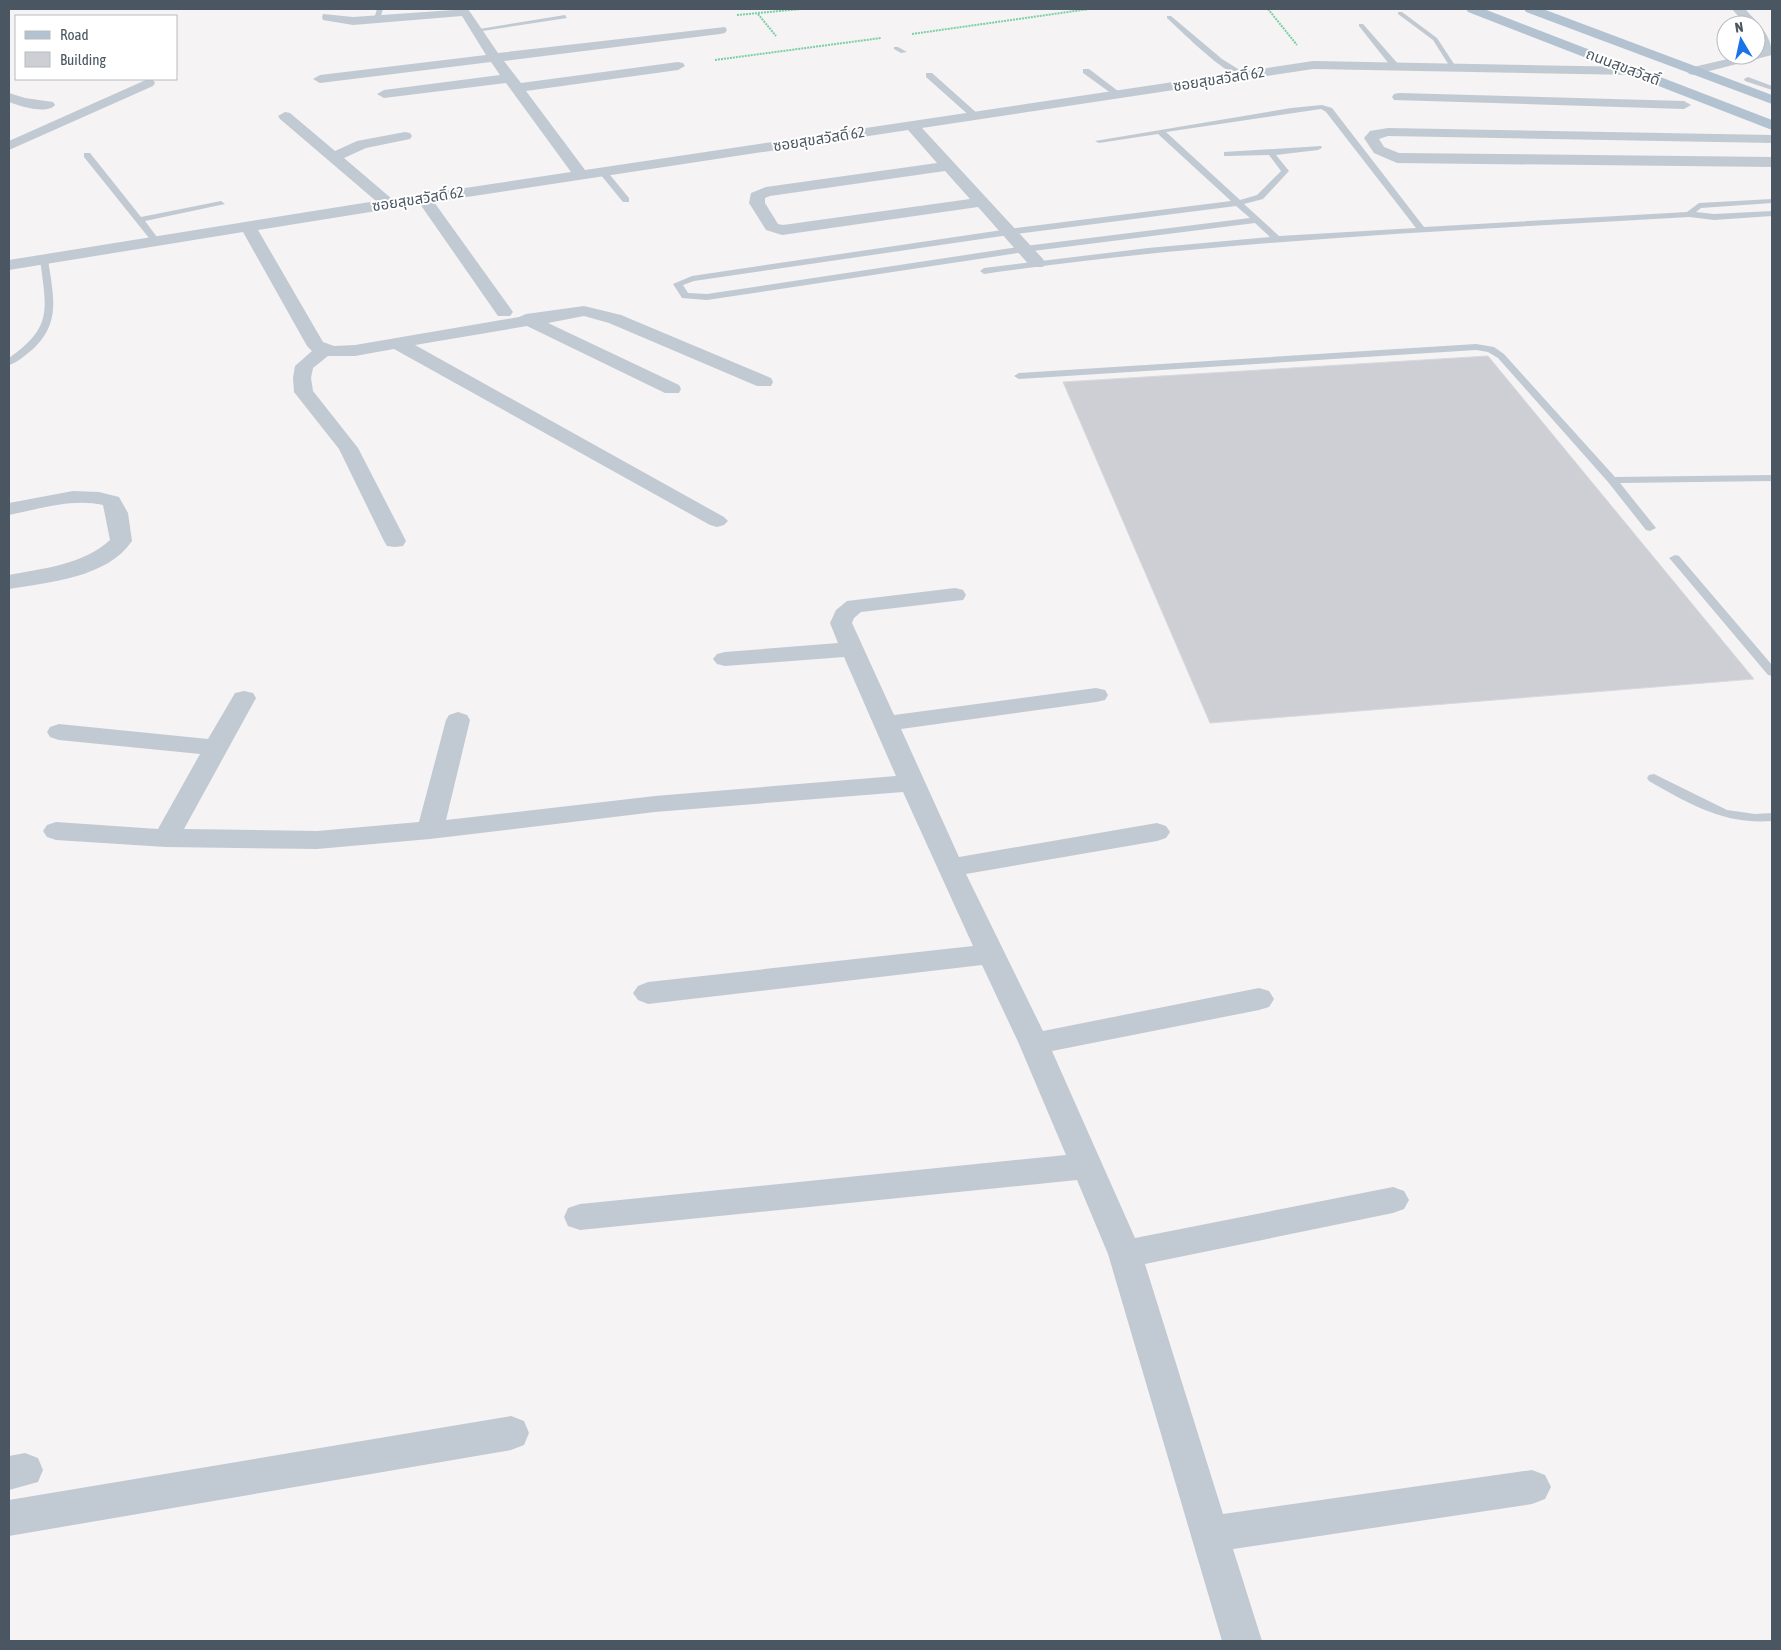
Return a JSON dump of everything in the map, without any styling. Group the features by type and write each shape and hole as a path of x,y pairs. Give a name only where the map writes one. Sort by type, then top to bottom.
{"main road":[{"name":"ถนนสุขสวัสดิ์","path":"1473,9 1772,125"},
{"name":"ถนนสุขสวัสดิ์","path":"1531,9 1772,100"}],"street":[{"path":"328,17 353,21 378,14 464,10 494,57 581,175"},
{"path":"320,79 720,30"},
{"path":"1694,71 1769,55 1770,50 1766,43"},
{"name":"ซอยสุขสวัสดิ์ 62","path":"9,265 460,193 1313,65 1633,71"},
{"path":"384,94 678,66"},
{"path":"1376,66 1411,113"},
{"path":"9,146 148,83"},
{"path":"1393,89 1684,105"},
{"path":"9,97 22,102 48,105"},
{"path":"285,116 390,204"},
{"path":"911,125 1036,263"},
{"path":"1772,138 1388,132 1375,134 1371,138 1379,150 1397,158 1772,162"},
{"path":"334,157 362,144 405,136"},
{"path":"949,166 766,192 757,196 757,203 772,227 782,230 798,230 982,202"},
{"path":"435,182 451,185 460,193"},
{"path":"424,199 504,312"},
{"path":"416,218 435,215"},
{"path":"248,226 316,346 324,350 337,352 526,319 584,311 596,314 764,382"},
{"path":"526,319 672,389"},
{"path":"397,343 717,521"},
{"path":"324,350 304,366 302,378 304,392 348,448 395,541"},
{"path":"9,509 59,499 94,496 103,498 112,501 118,513 121,541 110,554 88,565 9,582"},
{"path":"955,595 854,606 844,615 841,623 950,868 1034,1044 1125,1254 1242,1641"},
{"path":"725,659 852,649"},
{"path":"886,724 1096,695"},
{"path":"166,838 244,698"},
{"path":"430,830 458,720"},
{"path":"59,732 216,748"},
{"path":"56,831 166,838 317,840 430,830 655,804 913,782"},
{"path":"950,868 1157,832"},
{"path":"648,993 992,954"},
{"path":"1034,1044 1259,999"},
{"path":"580,1217 1088,1166"},
{"path":"1125,1254 1393,1200"},
{"path":"9,1518 511,1432"},
{"path":"1211,1534 1532,1487"}],"lane":[{"path":"1400,13 1435,39 1455,68"},
{"path":"476,30 565,16"},
{"path":"1169,17 1219,61 1243,76"},
{"path":"1362,25 1396,67"},
{"path":"896,48 902,52"},
{"path":"1086,71 1118,94"},
{"path":"929,75 975,116"},
{"path":"1748,79 1772,88"},
{"path":"1099,141 1291,110 1322,107 1329,110 1422,230"},
{"path":"1160,131 1275,237"},
{"path":"1227,154 1271,153 1318,148"},
{"path":"1256,220 1025,249 707,297 685,296 678,284 698,278 1009,232 1238,202 1260,196 1285,171 1271,153"},
{"path":"87,155 156,241"},
{"path":"603,172 626,200"},
{"path":"1689,214 1699,206 1772,201"},
{"path":"139,220 221,204"},
{"path":"984,271 1036,263 1275,237 1689,214 1714,217 1772,214"},
{"path":"9,362 32,344 49,324 50,312 44,259"},
{"path":"1018,376 1454,347 1491,349 1501,356 1612,480 1650,528"},
{"path":"1612,480 1772,478"},
{"path":"1675,558 1772,672"},
{"path":"1654,778 1707,808 1732,817 1772,817"}],"path":[{"path":"731,16 801,9"},
{"path":"1268,9 1313,65"},
{"path":"758,13 776,36"}],"building":[{"path":"1488,356 1754,679 1210,723 1063,382"}]}
